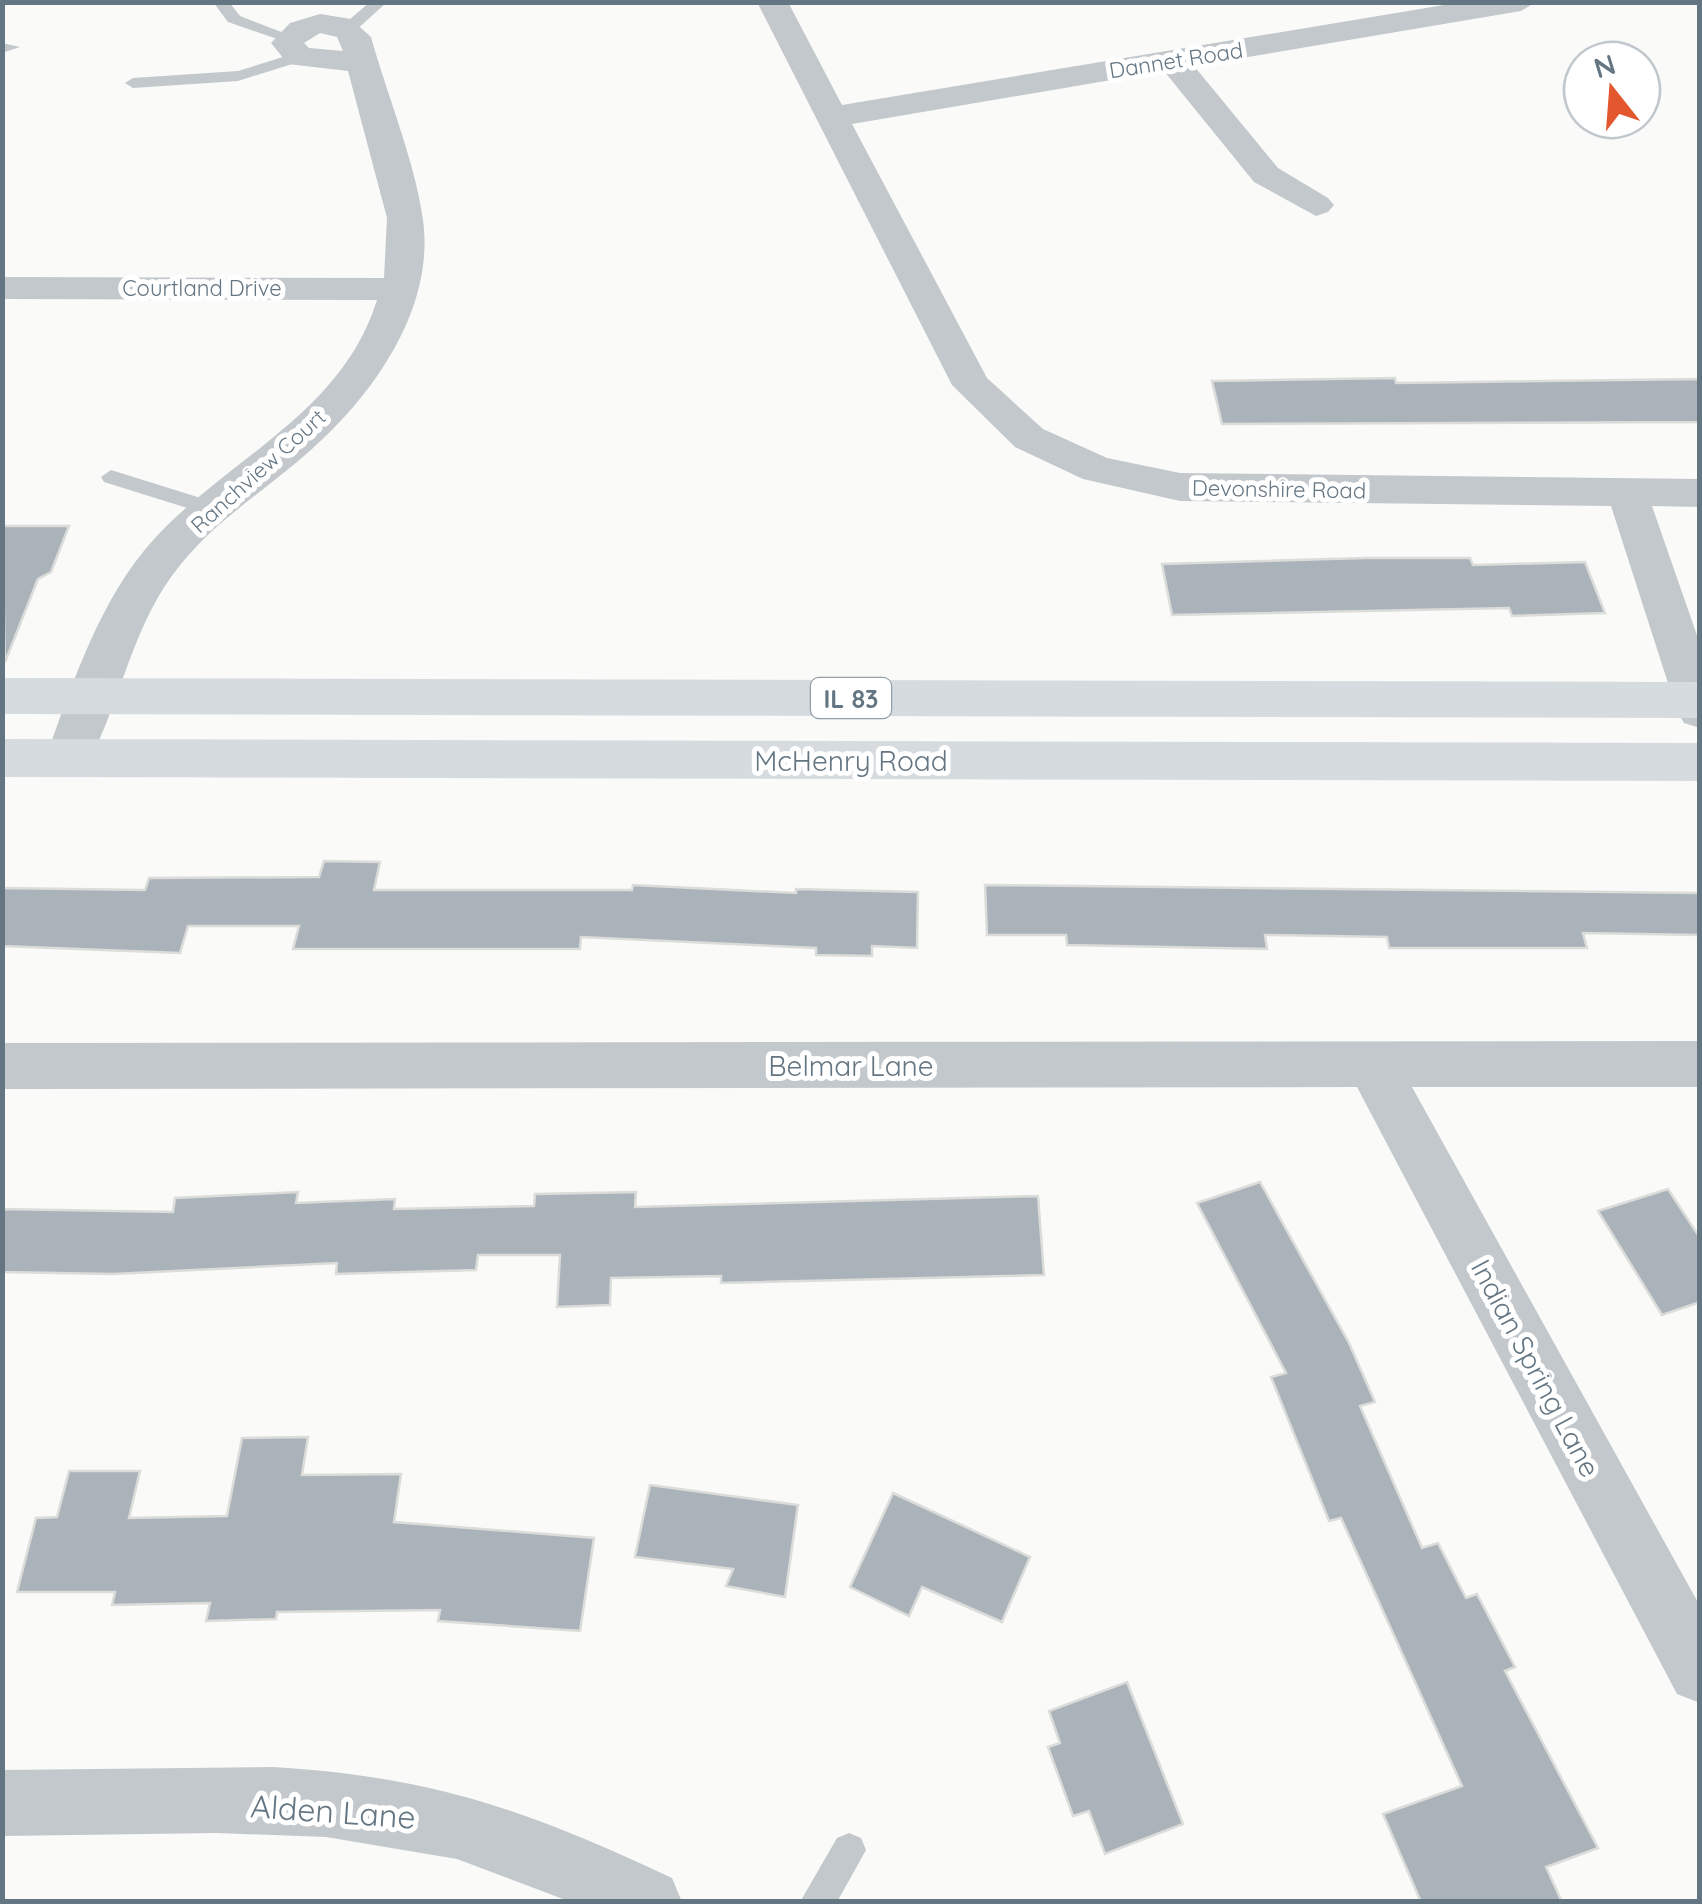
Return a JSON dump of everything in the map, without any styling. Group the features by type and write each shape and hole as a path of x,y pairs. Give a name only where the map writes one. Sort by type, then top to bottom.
{"main road":[{"name":"IL 83","path":"2,696 1698,704"},
{"name":"McHenry Road","path":"2,758 1700,762"}],"street":[{"name":"Devonshire Road","path":"772,2 971,385 1029,438 1098,469 1180,487 1627,492 1697,501"},
{"name":"Dannet Road","path":"832,117 1521,2"},
{"path":"294,48 354,45"},
{"name":"Ranchview Court","path":"69,758 90,696 153,569 213,509 300,438 353,382 402,289 409,246 405,218 354,45"},
{"path":"1174,61 1266,175 1316,205"},
{"name":"Courtland Drive","path":"2,288 402,289"},
{"path":"1627,492 1698,704"},
{"name":"Indian Spring Lane","path":"1372,1064 1700,1671"},
{"name":"Belmar Lane","path":"2,1066 1700,1064"},
{"name":"Alden Lane","path":"2,1803 327,1804 428,1818 549,1855 648,1902"}],"lane":[{"path":"220,2 234,19 294,48"},
{"path":"354,45 380,2"},
{"path":"133,83 251,77 294,48"},
{"path":"111,477 213,509"},
{"path":"817,1902 849,1850"}],"building":[{"path":"1395,378 1396,383 1700,379 1700,422 1222,424 1212,381"},
{"path":"2,526 69,526 51,572 38,579 5,662"},
{"path":"1470,558 1473,565 1585,562 1605,613 1512,616 1509,608 1172,615 1162,564"},
{"path":"324,861 380,862 374,890 632,890 633,885 796,893 796,889 918,892 917,948 872,946 872,956 816,955 816,948 581,937 580,949 293,949 299,926 188,926 180,953 2,946 2,888 145,890 149,878 319,877"},
{"path":"985,885 1700,893 1700,935 1583,933 1587,948 1389,948 1387,937 1265,935 1267,949 1067,945 1066,935 987,935"},
{"path":"1260,1182 1349,1343 1375,1402 1360,1406 1422,1548 1438,1543 1466,1598 1477,1594 1515,1667 1505,1671 1598,1848 1546,1867 1562,1902 1421,1902 1383,1814 1462,1786 1341,1518 1329,1521 1271,1377 1286,1373 1197,1203"},
{"path":"1668,1189 1700,1238 1700,1302 1662,1315 1598,1211"},
{"path":"298,1192 296,1203 395,1199 394,1209 534,1206 535,1194 636,1192 635,1207 1038,1196 1044,1275 721,1283 721,1276 611,1278 610,1305 557,1307 560,1255 478,1255 476,1270 336,1274 337,1263 113,1274 2,1272 2,1209 173,1212 175,1198"},
{"path":"308,1437 302,1475 401,1474 394,1522 594,1538 580,1631 438,1621 440,1610 277,1612 276,1619 206,1621 210,1603 112,1605 115,1592 17,1592 36,1518 57,1517 69,1471 140,1471 129,1518 227,1516 242,1438"},
{"path":"650,1485 798,1505 785,1597 726,1586 733,1569 635,1557"},
{"path":"893,1493 1030,1557 1002,1622 922,1587 909,1616 850,1587"},
{"path":"1127,1682 1183,1824 1105,1854 1089,1811 1073,1816 1048,1747 1060,1743 1049,1711"}]}
